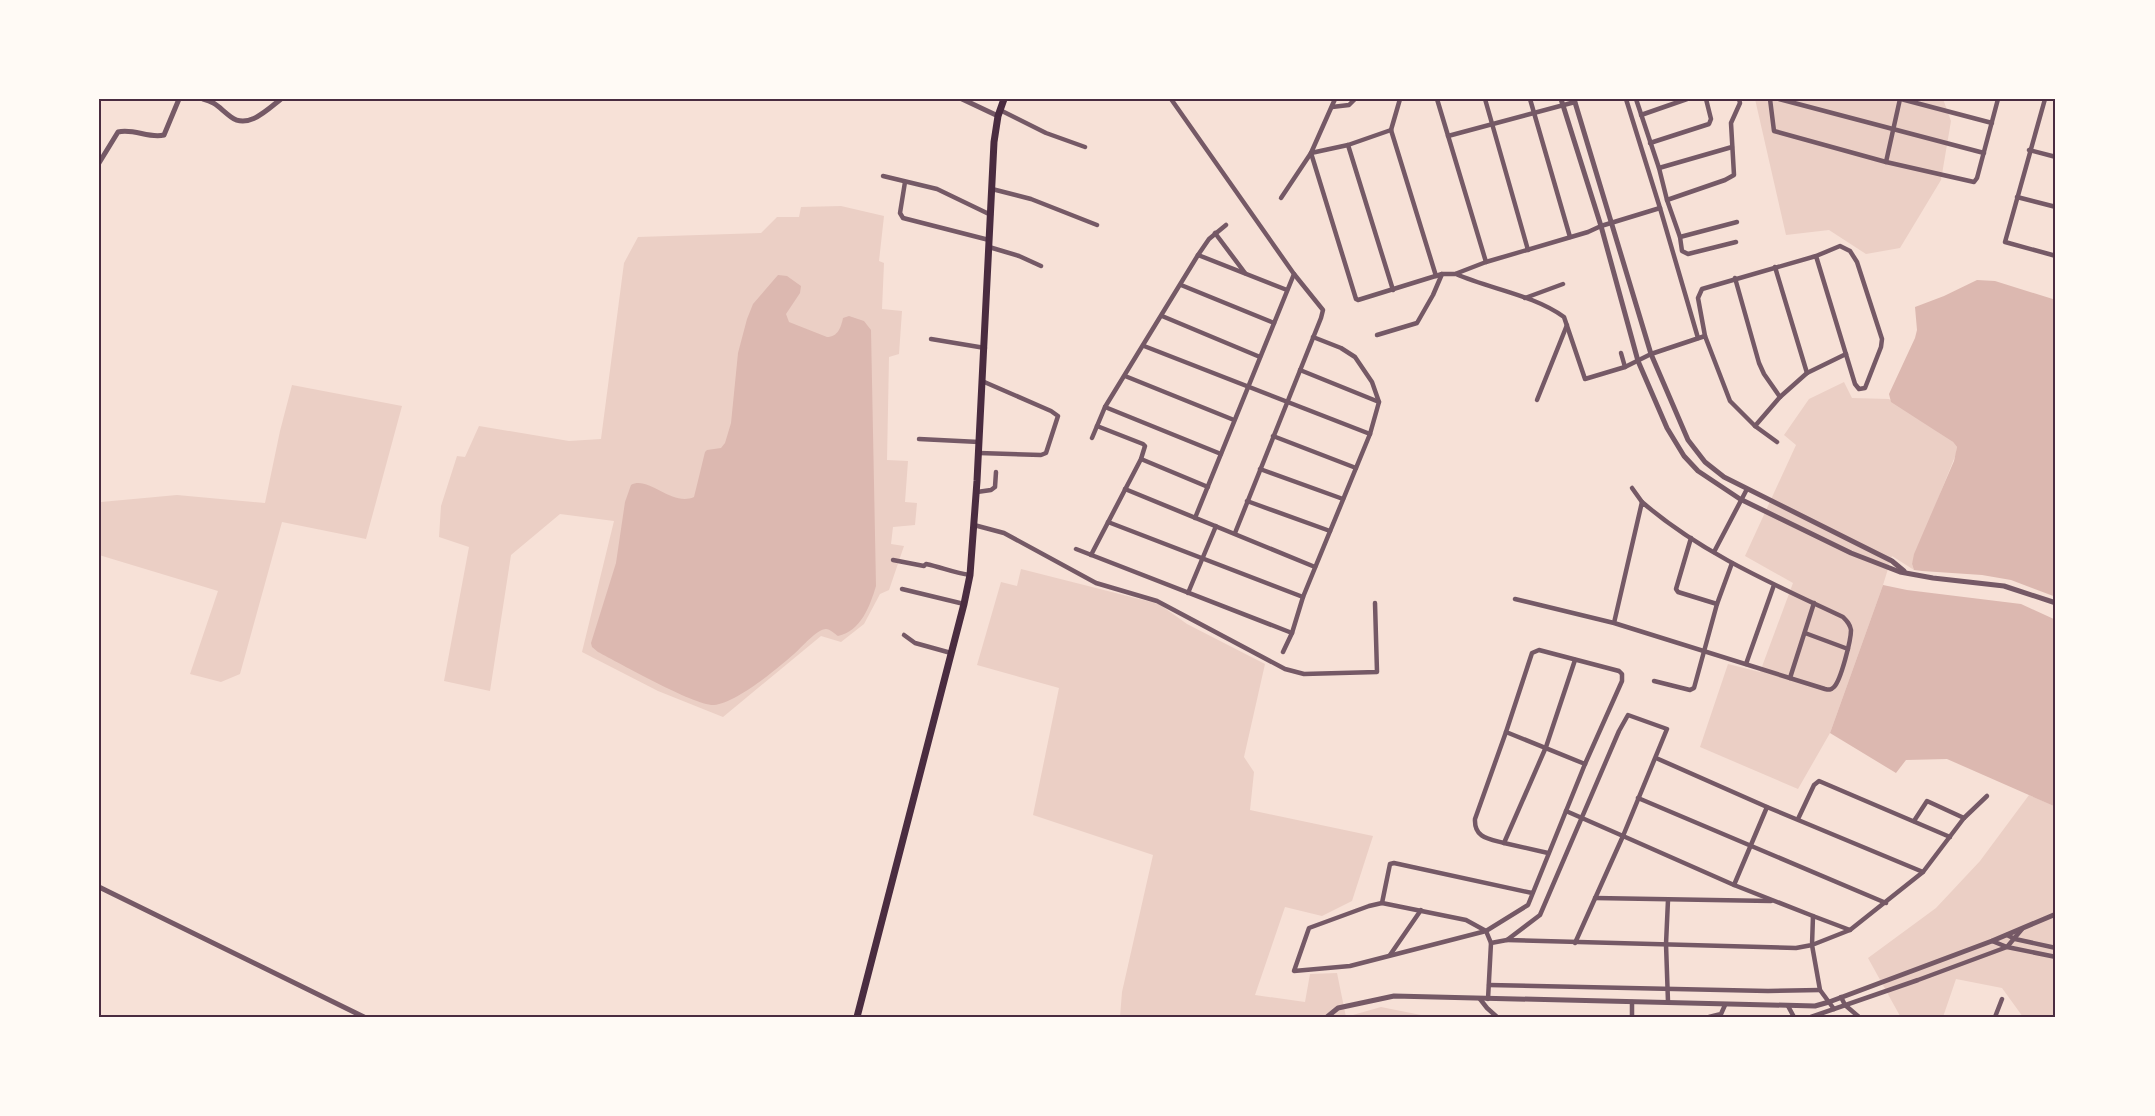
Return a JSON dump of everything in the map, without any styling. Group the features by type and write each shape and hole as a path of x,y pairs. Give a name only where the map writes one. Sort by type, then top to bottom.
{"main road":[{"path":"857,1017 894,881 911,803 970,575 985,348 994,142 1004,99"}],"street":[{"path":"99,163 118,132 126,130 164,135 179,99"},
{"path":"203,99 214,102 233,119 246,121 255,118 281,99"},
{"path":"218,105 222,99"},
{"path":"962,99 1085,147"},
{"path":"1171,99 1294,274 1323,310 1235,533"},
{"path":"1281,198 1311,153 1335,99"},
{"path":"1332,107 1349,105 1355,99"},
{"path":"1377,335 1417,322 1433,295 1439,275 1390,130 1400,99"},
{"path":"1437,99 1486,262"},
{"path":"1485,99 1528,250"},
{"path":"1530,99 1570,237"},
{"path":"1626,99 1698,338"},
{"path":"1636,99 1680,237 1682,251 1688,254 1736,242"},
{"path":"1641,115 1687,99"},
{"path":"1650,143 1709,124 1711,119 1706,99"},
{"path":"1667,200 1734,175 1731,123 1740,103 1739,99"},
{"path":"1770,99 1774,131 1886,162 1974,182 1998,99"},
{"path":"1779,99 1984,153"},
{"path":"1886,162 1900,99 1992,123"},
{"path":"2045,99 2005,242 2056,256"},
{"path":"1448,136 1574,100 1651,354 1688,440 1705,462 1724,477 1892,561 1905,573"},
{"path":"1562,102 1601,226 1638,361 1667,428 1684,456 1698,471 1740,499 1851,553 1905,573 2004,586 2056,603"},
{"path":"1311,153 1348,145 1390,130"},
{"path":"1348,145 1393,290"},
{"path":"1659,168 1732,147"},
{"path":"2029,150 2056,157"},
{"path":"1311,153 1356,299 1439,275 1455,274 1486,262 1660,208"},
{"path":"883,176 937,189 991,215"},
{"path":"906,182 900,213 903,218 989,244 1041,266"},
{"path":"992,189 1031,199 1096,225"},
{"path":"2017,197 2056,207"},
{"path":"1680,237 1737,222"},
{"path":"1092,438 1105,407 1198,255 1215,233 1226,225"},
{"path":"1215,233 1245,273"},
{"path":"1777,441 1755,426 1730,401 1705,336 1699,292 1706,286 1816,256 1840,246 1850,251 1857,262 1882,339 1865,388 1859,389 1855,384 1816,256"},
{"path":"1198,255 1287,290"},
{"path":"1775,267 1807,373"},
{"path":"1195,518 1294,274"},
{"path":"1455,274 1525,298 1564,317 1585,379 1625,367 1651,354 1705,336"},
{"path":"1735,278 1764,374 1780,397"},
{"path":"1525,298 1563,284"},
{"path":"1181,285 1274,323"},
{"path":"1162,316 1260,357"},
{"path":"1537,400 1567,325"},
{"path":"1283,652 1292,633 1303,597 1370,434 1379,402 1372,382 1355,357 1341,348 1313,337"},
{"path":"931,339 985,348"},
{"path":"1144,346 1370,434"},
{"path":"1621,353 1625,367"},
{"path":"1755,426 1780,397 1807,373 1846,354"},
{"path":"1299,370 1379,402"},
{"path":"1125,376 1234,420"},
{"path":"979,453 1041,455 1048,451 1057,414 982,381"},
{"path":"1105,407 1221,454"},
{"path":"1091,555 1141,459 1144,445 1097,426"},
{"path":"1273,436 1356,468"},
{"path":"919,440 979,442"},
{"path":"1141,459 1208,487"},
{"path":"1698,471 1705,462"},
{"path":"1260,469 1343,500"},
{"path":"977,492 991,490 995,487 996,472"},
{"path":"1515,600 1614,623 1830,690 1836,685 1848,649 1851,630 1844,617 1732,563 1665,522 1642,502 1632,488"},
{"path":"1125,489 1315,567"},
{"path":"1714,552 1747,489"},
{"path":"1760,508 1765,499"},
{"path":"1247,501 1330,531"},
{"path":"1614,623 1642,502"},
{"path":"1108,522 1303,597"},
{"path":"974,525 1004,533 1096,583 1157,601 1285,669 1304,674 1377,672 1375,603"},
{"path":"1188,593 1216,526"},
{"path":"1691,538 1676,589 1678,592 1717,604"},
{"path":"1076,549 1292,633"},
{"path":"893,560 924,566 926,564 948,572 970,575"},
{"path":"1654,681 1692,690 1717,604 1732,563"},
{"path":"1746,664 1774,585"},
{"path":"902,589 964,604"},
{"path":"1790,678 1814,603"},
{"path":"1805,633 1848,649"},
{"path":"904,635 915,644 951,653"},
{"path":"1488,999 1491,943 1486,931 1466,920 1382,903 1309,928 1294,971 1350,966 1486,931 1528,905 1623,677 1619,671 1539,650 1532,654 1475,824 1476,830 1482,837 1548,853"},
{"path":"1504,843 1546,747 1575,660"},
{"path":"1507,940 1540,915 1619,730 1628,716 1667,729 1623,836 1575,943"},
{"path":"1506,732 1585,764"},
{"path":"1656,758 1923,872"},
{"path":"1798,819 1814,784 1819,781 1950,837"},
{"path":"1491,943 1507,940 1796,948 1812,945 1850,930 1923,872 1964,818 1987,796"},
{"path":"1638,798 1886,903"},
{"path":"1914,821 1927,801 1964,818"},
{"path":"1734,885 1767,807"},
{"path":"1566,811 1734,885 1850,930"},
{"path":"1382,903 1390,864 1394,863 1532,893"},
{"path":"99,887 364,1017"},
{"path":"1595,898 1774,901"},
{"path":"1668,900 1666,944 1668,1002"},
{"path":"1390,955 1421,910"},
{"path":"1327,1017 1338,1008 1394,996 1815,1006 1992,941 2056,914"},
{"path":"1813,916 1812,945 1820,990 1834,1009"},
{"path":"1811,1017 1927,977 2007,946 2022,929"},
{"path":"2007,935 2015,939 2056,948"},
{"path":"1992,941 2056,957"},
{"path":"1489,985 1820,990"},
{"path":"1767,1006 1768,991"},
{"path":"1841,997 1845,1005 1859,1017"},
{"path":"1480,999 1486,1008 1497,1017"},
{"path":"1995,1017 2002,999"},
{"path":"1632,1002 1632,1017"},
{"path":"1709,1017 1721,1014 1725,1005"},
{"path":"1788,1006 1794,1017"}],"shaded area":[{"path":"1755,99 1943,99 1951,121 1941,180 1900,248 1866,254 1829,230 1786,235"},
{"path":"841,206 884,216 879,261 884,263 882,309 902,311 899,354 889,357 887,460 908,461 905,502 917,503 915,525 893,527 891,544 904,546 889,590 880,594 864,624 841,642 821,636 723,717 658,691 582,652 614,521 560,514 511,555 490,691 444,681 469,547 439,537 441,506 457,456 465,457 479,426 569,441 601,439 624,263 638,237 761,233 777,217 799,217 801,207"},
{"path":"778,275 787,276 801,286 800,293 786,314 789,322 831,337 840,328 843,318 849,316 864,321 871,330 876,586 863,617 853,629 838,636 828,629 818,632 756,684 723,703 714,705 691,699 657,683 598,652 591,643 616,563 625,502 631,485 645,484 677,498 694,497 705,452 721,448 725,443 731,423 738,353 747,319 753,304"},
{"path":"1977,280 1995,281 2056,300 2056,597 2011,580 1982,575 1914,570 1912,564 1914,554 1954,461 1957,447 1953,442 1891,402 1889,394 1915,338 1917,330 1915,307"},
{"path":"1844,382 1852,398 1889,399 1957,447 1912,564 1914,570 1892,556 1830,733 1798,789 1700,747 1728,664 1760,672 1793,583 1745,556 1796,445 1784,435 1809,399"},
{"path":"292,385 402,406 366,539 282,522 240,674 221,682 190,674 218,591 99,555 99,506 101,502 177,495 265,503"},
{"path":"1021,569 1159,604 1187,624 1265,664 1244,757 1254,772 1250,810 1373,836 1352,901 1322,916 1285,907 1255,995 1305,1002 1310,974 1337,973 1346,1017 1120,1017 1122,992 1153,855 1033,815 1059,688 977,665 1001,582 1017,586"},
{"path":"1883,585 2021,604 2056,620 2056,807 1947,759 1906,760 1896,773 1830,733"},
{"path":"2029,795 2056,807 2056,1017 2023,1017 2002,988 1956,979 1943,1017 1900,1016 1868,958 1936,908 1980,861"},
{"path":"1381,1007 1431,1017 1346,1017"}]}
